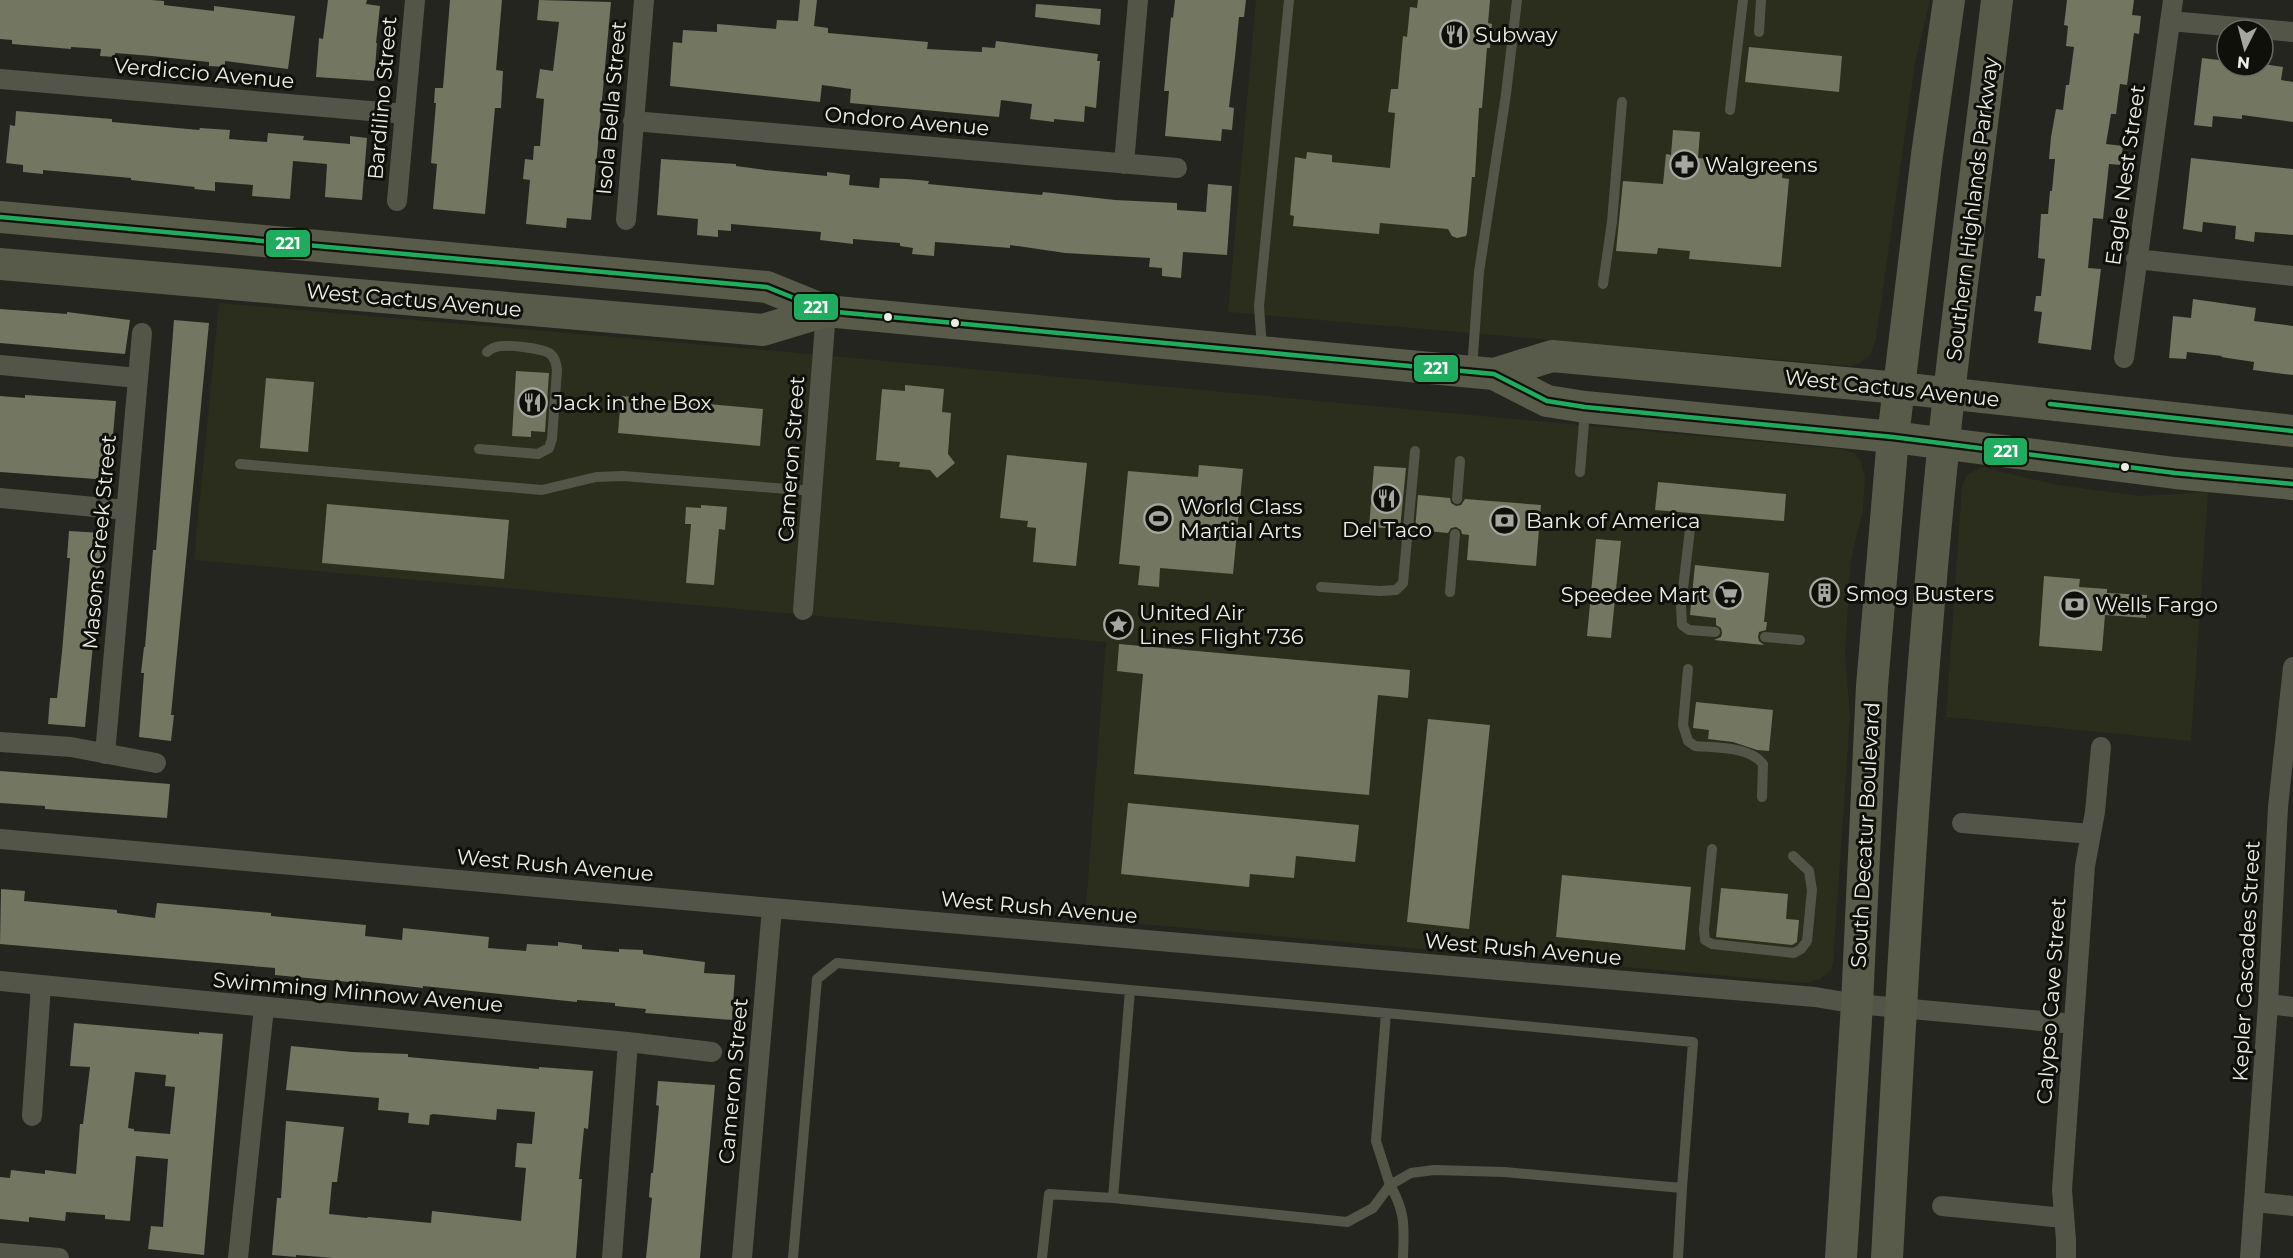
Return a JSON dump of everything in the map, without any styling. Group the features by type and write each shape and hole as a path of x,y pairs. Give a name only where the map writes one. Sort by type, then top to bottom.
{"main road":[{"path":"1896,412 1949,0"},
{"name":"Southern Highlands Parkway","path":"1947,418 1997,0"},
{"name":"West Cactus Avenue","path":"0,217 767,287 826,311 1483,374 1546,402 1585,407 1896,412 1947,418 2175,473 2293,483"},
{"name":"West Cactus Avenue","path":"0,264 763,330 826,311"},
{"name":"West Cactus Avenue","path":"1483,374 1552,356 1896,412 1947,418 2293,431"},
{"name":"South Decatur Boulevard","path":"1841,1258 1857,1004 1872,686 1896,412"},
{"path":"1887,1258 1901,1007 1923,690 1947,418"}],"street":[{"name":"Bardilino Street","path":"397,201 415,0"},
{"name":"Isola Bella Street","path":"626,220 644,0"},
{"path":"1124,164 1138,0"},
{"name":"Eagle Nest Street","path":"2124,358 2173,0"},
{"path":"2170,21 2293,32"},
{"name":"Verdiccio Avenue","path":"0,79 405,114"},
{"name":"Ondoro Avenue","path":"633,121 1177,168"},
{"path":"2136,260 2293,276"},
{"name":"Cameron Street","path":"803,610 826,311"},
{"name":"Masons Creek Street","path":"105,754 142,333"},
{"path":"0,365 138,378"},
{"path":"0,498 126,510"},
{"name":"Kepler Cascades Street","path":"2250,1258 2268,1004 2286,808 2293,667"},
{"path":"0,742 71,747 156,763"},
{"name":"Calypso Cave Street","path":"2066,1258 2062,1190 2085,866 2095,812 2101,747"},
{"path":"1962,823 2091,834"},
{"name":"West Rush Avenue","path":"0,839 1803,996 1857,1004 2074,1024"},
{"name":"Cameron Street","path":"742,1258 772,908"},
{"name":"Swimming Minnow Avenue","path":"0,981 712,1052"},
{"path":"32,1116 41,986"},
{"path":"2268,1004 2293,1007"},
{"path":"238,1258 264,1007"},
{"path":"612,1258 628,1042"},
{"path":"2255,1202 2293,1206"},
{"path":"1942,1206 2064,1218"},
{"path":"0,1253 58,1258"}],"lane":[{"path":"1263,352 1259,306 1289,0"},
{"path":"1483,374 1479,272 1517,0"},
{"path":"1730,110 1743,0"},
{"path":"1759,32 1761,0"},
{"path":"1603,284 1612,222 1622,102"},
{"path":"479,449 538,454 549,448 552,440 557,370 555,360 550,353 539,349 501,346 494,347 487,352"},
{"path":"1580,472 1585,407"},
{"path":"1321,587 1380,591 1396,590 1403,583 1415,451"},
{"path":"1457,498 1460,461"},
{"path":"240,464 542,490 596,477 623,476 813,491"},
{"path":"1690,529 1681,606 1682,625 1689,630 1715,632"},
{"path":"1449,592 1455,534"},
{"path":"1765,637 1800,640"},
{"path":"1688,669 1683,725 1688,741 1695,746 1757,756 1763,764 1762,797"},
{"path":"1712,849 1705,940 1712,944 1794,953 1801,949 1807,941 1812,890 1809,871 1793,856"},
{"path":"794,1258 818,979 837,963 1693,1042 1678,1258"},
{"path":"1113,1198 1130,990"},
{"path":"1386,1013 1376,1141 1390,1185 1400,1202 1404,1222 1403,1258"},
{"path":"1042,1258 1049,1194 1113,1198 1347,1222 1373,1208 1390,1185 1411,1173 1434,1170 1504,1172 1682,1188"}],"shaded area":[{"path":"1256,0 1930,0 1915,63 1876,339 1870,355 1860,363 1851,366 1228,312"},
{"path":"219,303 777,351 1841,449 1854,453 1861,461 1865,477 1863,510 1851,560 1845,653 1850,717 1831,970 1820,979 1806,983 1085,919 1106,642 194,560"},
{"path":"1981,467 2058,485 2139,496 2208,492 2191,741 1946,717 1962,487 1967,475"}],"building":[{"path":"0,0 151,0 164,1 164,5 214,11 214,6 295,16 288,69 225,61 225,67 209,66 209,62 152,56 115,53 115,57 100,56 101,49 12,44 12,40 0,39"},
{"path":"328,0 367,0 366,4 380,6 374,81 316,77 319,38 323,39"},
{"path":"450,0 502,0 496,70 503,71 501,108 495,108 485,214 433,209 437,164 431,163 435,88 443,88"},
{"path":"539,0 611,2 591,220 567,218 566,228 526,224 530,180 523,179 525,159 533,160 534,146 540,146 544,99 536,98 540,69 553,71 559,22 537,20"},
{"path":"800,0 817,0 814,26 828,28 828,33 928,42 927,49 982,52 982,47 995,48 996,41 1098,54 1097,61 1100,61 1096,108 1085,106 1084,122 1054,119 1054,122 1030,119 1032,104 1001,100 999,117 850,103 851,89 822,85 820,102 670,86 673,42 682,43 683,30 717,32 717,24 776,29 777,20 798,21"},
{"path":"1175,0 1246,0 1244,17 1239,17 1229,107 1234,108 1232,130 1222,129 1221,141 1165,136 1169,91 1164,91 1171,17 1173,18"},
{"path":"1418,0 1490,0 1488,23 1492,24 1490,48 1487,48 1482,108 1479,108 1475,177 1472,177 1466,236 1457,238 1452,236 1448,229 1380,223 1379,234 1293,226 1294,216 1290,215 1295,157 1306,159 1307,152 1332,155 1332,162 1390,168 1395,113 1388,112 1391,89 1398,89 1403,36 1407,37 1410,7 1417,8"},
{"path":"2067,0 2134,0 2132,15 2141,16 2139,34 2134,33 2127,85 2120,84 2116,114 2111,114 2106,144 2123,146 2121,165 2109,164 2103,219 2093,218 2088,268 2101,269 2091,350 2038,343 2042,312 2034,311 2036,296 2041,296 2045,259 2038,258 2041,214 2048,214 2050,191 2052,191 2055,159 2049,159 2051,137 2056,109 2063,110 2074,47 2066,46 2068,26 2064,25"},
{"path":"1036,4 1101,9 1100,25 1035,17"},
{"path":"1749,47 1842,56 1839,92 1745,82"},
{"path":"2202,58 2215,60 2215,78 2275,78 2275,66 2283,67 2281,80 2293,82 2293,122 2242,115 2242,119 2213,116 2212,127 2194,125"},
{"path":"16,111 112,119 112,122 199,130 200,128 230,130 229,139 267,142 268,133 304,136 303,140 350,144 350,136 367,138 362,200 325,197 327,164 293,161 290,199 252,196 253,185 215,182 215,191 131,180 131,178 43,170 43,174 23,172 23,165 6,163 10,125 15,126"},
{"path":"1673,130 1700,132 1698,158 1783,165 1782,178 1789,179 1781,267 1689,259 1690,251 1658,248 1657,254 1616,251 1623,181 1663,184 1666,154 1671,155"},
{"path":"2191,158 2293,169 2293,235 2255,232 2254,242 2235,239 2236,226 2203,222 2202,232 2183,229"},
{"path":"661,159 736,164 736,166 765,170 827,176 827,172 850,175 849,185 879,188 880,178 906,179 929,181 928,184 1042,195 1043,192 1115,200 1177,203 1177,210 1206,212 1208,184 1232,186 1227,255 1183,252 1181,278 1162,276 1162,268 1149,267 1150,258 1065,253 1010,245 1010,248 935,242 934,256 912,254 913,248 900,246 900,243 853,239 853,244 820,240 821,232 731,224 731,231 718,230 718,237 697,235 698,219 657,215"},
{"path":"2193,299 2256,308 2254,321 2293,326 2293,375 2253,370 2254,362 2222,356 2187,352 2186,359 2169,358 2173,316 2191,318"},
{"path":"0,309 67,314 67,312 130,320 125,354 0,343"},
{"path":"174,320 209,323 171,715 174,715 171,741 139,737 144,673 141,673 153,550 156,550"},
{"name":"Jack in the Box","path":"516,371 549,373 545,432 531,431 531,437 512,436"},
{"path":"266,378 314,382 308,452 260,448"},
{"path":"905,385 944,389 942,412 951,413 948,454 955,463 937,478 930,470 899,467 900,462 876,460 882,389 905,391"},
{"path":"25,395 116,401 109,480 0,472 0,396 25,398"},
{"path":"621,396 763,409 760,446 618,433"},
{"path":"1007,455 1087,463 1076,566 1033,562 1036,528 1027,527 1028,521 1000,518"},
{"path":"1199,465 1243,469 1233,574 1160,568 1159,587 1138,585 1140,566 1119,564 1128,471 1198,477"},
{"name":"Del Taco","path":"1374,466 1406,468 1400,529 1369,527"},
{"path":"1658,482 1786,494 1784,521 1655,510"},
{"name":"Bank of America","path":"1418,495 1450,498 1451,503 1456,506 1461,505 1465,499 1541,505 1536,566 1467,560 1469,535 1462,534 1461,530 1456,527 1451,528 1448,533 1415,530"},
{"path":"327,504 509,520 504,579 322,563"},
{"path":"701,505 727,507 725,530 719,529 714,585 686,583 691,524 685,524 686,507 701,508"},
{"path":"69,531 102,533 97,624 95,624 85,727 48,724 50,698 57,698 70,558 67,558"},
{"path":"1596,539 1621,541 1611,638 1587,636"},
{"path":"1695,565 1769,573 1764,622 1767,622 1766,630 1759,632 1758,637 1764,645 1714,640 1721,637 1722,633 1721,628 1716,625 1716,618 1690,615"},
{"name":"Wells Fargo","path":"2044,576 2080,579 2079,587 2107,589 2107,593 2147,595 2146,618 2105,615 2102,651 2039,646"},
{"path":"1119,644 1410,670 1408,698 1378,695 1369,795 1134,774 1143,674 1117,671"},
{"path":"1696,702 1773,710 1769,751 1757,750 1733,742 1708,739 1709,730 1693,728"},
{"path":"1428,719 1490,725 1469,929 1407,922"},
{"path":"0,771 170,784 167,818 45,809 45,806 0,803"},
{"path":"1128,803 1359,825 1355,862 1296,856 1294,878 1250,874 1249,887 1121,874"},
{"path":"1562,875 1691,887 1685,950 1556,937"},
{"path":"1721,888 1788,894 1786,919 1799,920 1797,942 1792,945 1716,937"},
{"path":"1,889 25,891 24,901 117,910 117,913 155,918 157,903 271,913 271,916 366,925 365,936 402,940 403,928 489,937 488,948 526,951 527,944 558,946 558,942 582,945 582,949 619,952 619,949 643,950 643,954 705,962 704,973 735,975 732,1020 645,1013 646,1009 615,1006 615,1003 577,1000 577,1002 423,986 423,988 275,975 275,968 0,944"},
{"path":"74,1023 223,1034 204,1255 148,1249 151,1226 163,1227 168,1159 136,1156 130,1221 105,1219 105,1215 66,1212 65,1221 29,1217 29,1222 0,1219 0,1177 10,1178 11,1170 45,1174 45,1170 76,1174 80,1124 83,1124 90,1067 70,1066","holes":["135,1072 166,1075 165,1086 175,1087 170,1134 134,1131 128,1128"]},
{"path":"291,1046 352,1052 408,1054 408,1057 539,1069 539,1067 593,1071 588,1129 584,1128 579,1179 582,1179 576,1258 333,1258 272,1255 277,1198 281,1198 286,1121 344,1127 337,1182 332,1182 329,1214 431,1223 432,1211 521,1221 526,1168 515,1167 517,1143 532,1144 535,1112 497,1109 496,1120 433,1114 430,1115 429,1125 408,1123 409,1113 378,1110 379,1098 286,1090"},
{"path":"658,1081 715,1085 700,1258 646,1258 652,1198 649,1197 651,1173 653,1173 659,1106 656,1105"}],"transit line":[{"name":"221","path":"0,217 767,287 826,311 1494,374 1547,401 1585,407 1893,437 2175,473 2293,484"},
{"name":"221","path":"2050,404 2293,431"}],"place":[{"name":"Subway","path":"1454,34"},
{"name":"Walgreens","path":"1684,164"},
{"name":"Jack in the Box","path":"532,402"},
{"name":"Del Taco","path":"1387,498"},
{"name":"World Class Martial Arts","path":"1159,518"},
{"name":"Bank of America","path":"1505,520"},
{"name":"Smog Busters","path":"1825,593"},
{"name":"Speedee Mart","path":"1729,594"},
{"name":"Wells Fargo","path":"2074,604"},
{"name":"United Air Lines Flight 736","path":"1118,624"}]}
